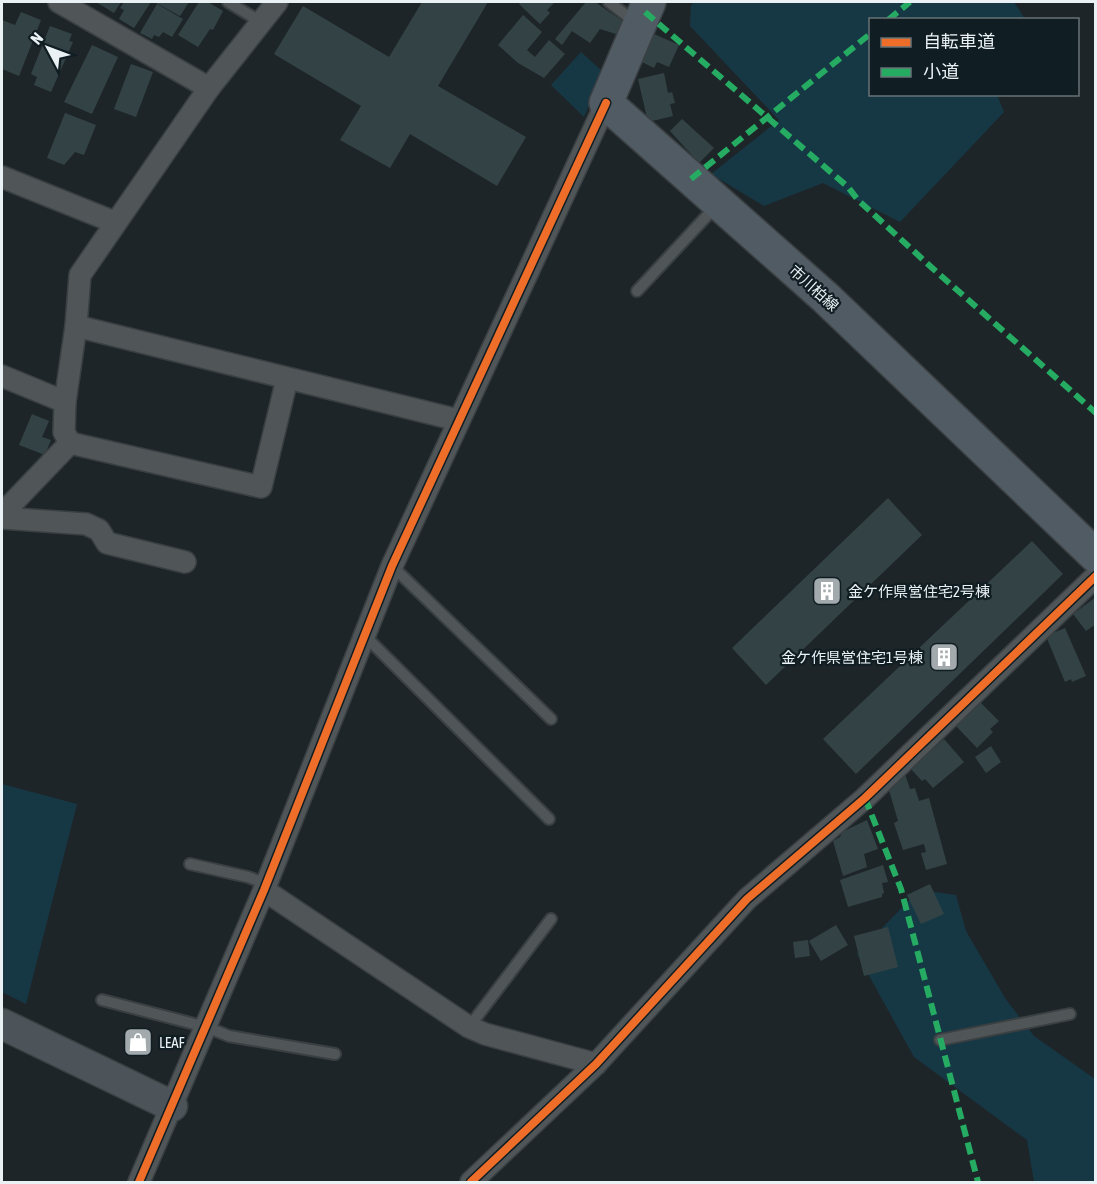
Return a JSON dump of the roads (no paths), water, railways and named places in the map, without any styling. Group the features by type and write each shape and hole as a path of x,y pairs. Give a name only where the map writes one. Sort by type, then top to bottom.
{"main road":[{"path":"606,104 645,14"},
{"name":"市川柏線","path":"606,104 826,298 1095,556"}],"street":[{"path":"59,2 209,88"},
{"path":"277,2 209,88 114,222 80,275 76,326 65,402 64,432 70,443 261,487 287,379"},
{"path":"139,1182 266,887 392,566 606,104"},
{"path":"2,177 114,222"},
{"path":"76,326 458,420"},
{"path":"2,376 65,402"},
{"path":"2,516 70,443"},
{"path":"2,516 86,524 99,530 107,543 185,562"},
{"path":"471,1182 596,1064 747,898 865,798 1095,576"},
{"path":"266,887 470,1027 485,1034 596,1064"},
{"path":"2,1024 172,1106"}],"lane":[{"path":"228,2 261,22"},
{"path":"609,2 645,14"},
{"path":"637,291 718,204"},
{"path":"392,566 551,718"},
{"path":"365,636 549,819"},
{"path":"190,864 248,876 266,887"},
{"path":"470,1027 550,919"},
{"path":"102,1000 206,1027 229,1036 335,1054"},
{"path":"940,1040 1070,1014"}],"place":[{"name":"金ケ作県営住宅2号棟","path":"827,591"},
{"name":"金ケ作県営住宅1号棟","path":"944,657"},
{"name":"LEAF","path":"138,1042"}]}
